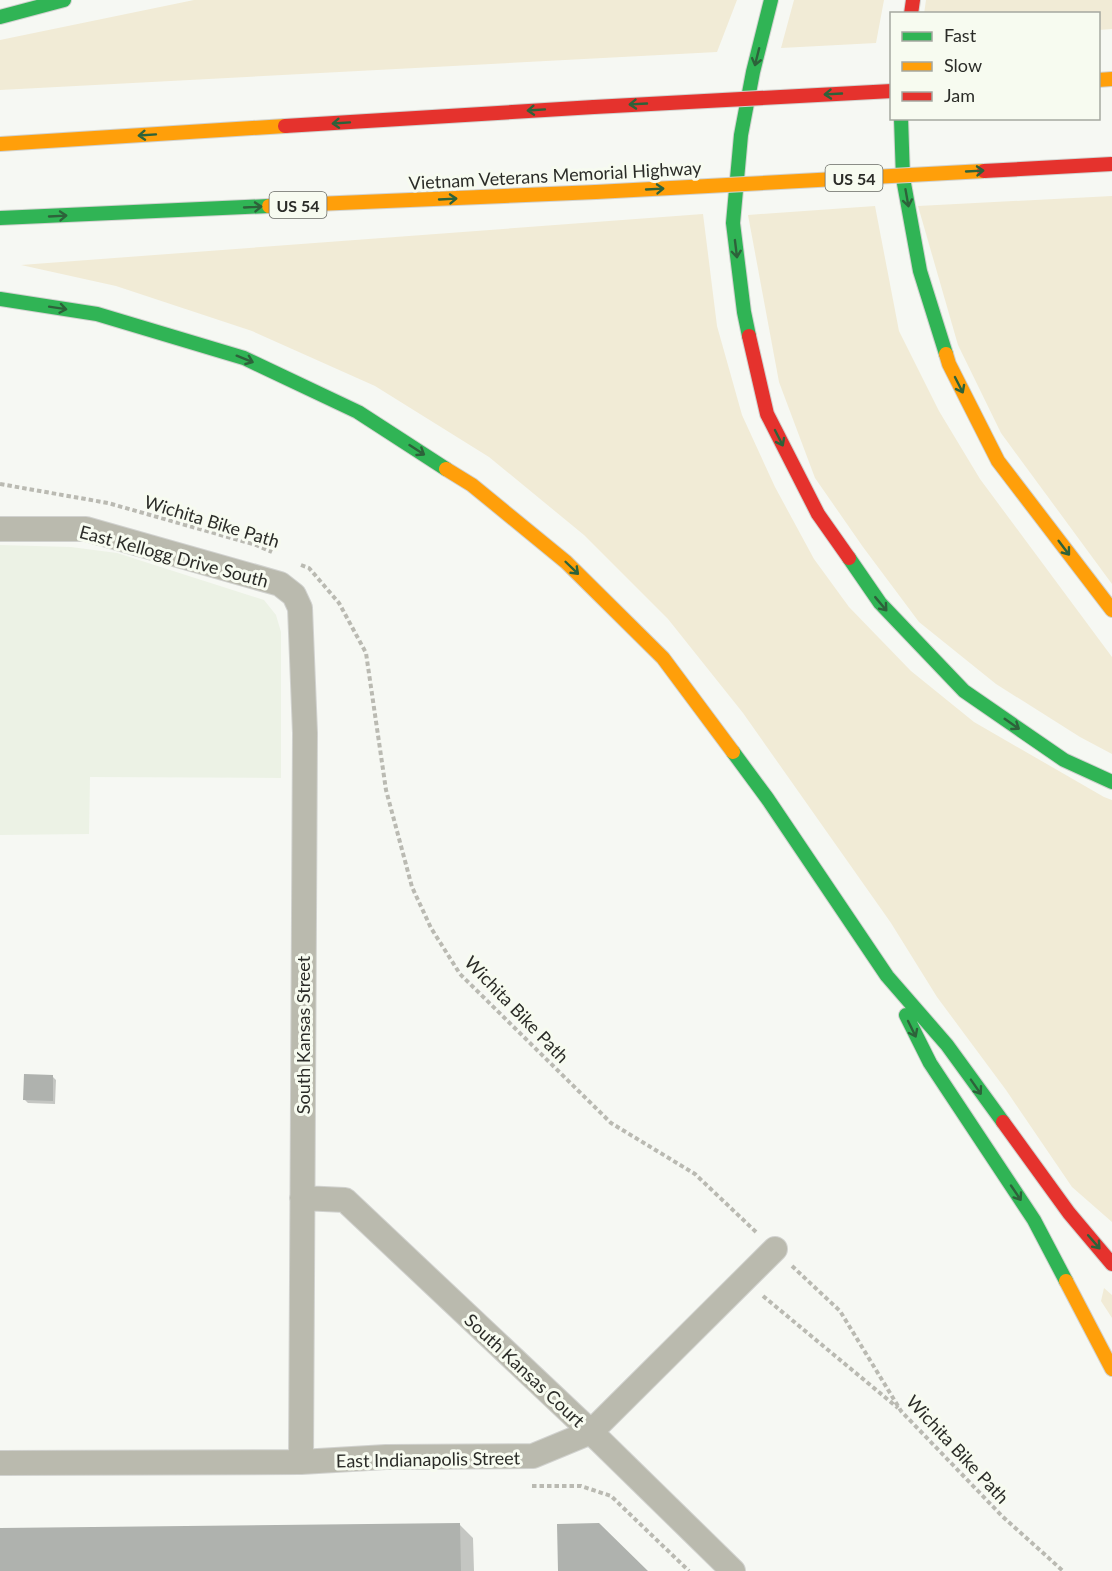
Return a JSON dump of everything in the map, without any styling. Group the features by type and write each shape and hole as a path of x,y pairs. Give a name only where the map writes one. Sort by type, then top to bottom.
{"highway":[{"path":"0,17 64,0"},
{"path":"771,0 753,72 741,135 733,223 744,312 767,414 818,514 879,603 964,691 1064,760 1112,782"},
{"path":"0,144 890,91"},
{"path":"901,120 903,178 920,271 949,364 998,461 1112,610"},
{"name":"Vietnam Veterans Memorial Highway","path":"0,218 596,192 1112,164"},
{"path":"0,299 97,314 244,358 358,412 472,485 566,562 663,658 767,798 887,976 947,1045 1069,1213 1112,1264"},
{"path":"887,976 930,1063 1034,1220 1112,1369"}],"street":[{"name":"East Kellogg Drive South","path":"0,529 86,528 280,584 294,595 300,608"},
{"name":"South Kansas Street","path":"300,608 304,732 302,1462"},
{"name":"South Kansas Court","path":"302,1198 345,1200 591,1432 733,1571"},
{"name":"East Indianapolis Street","path":"0,1463 302,1462 386,1457 533,1456 591,1432 775,1249"}],"path":[{"name":"Wichita Bike Path","path":"0,484 108,503 256,545 277,554"},
{"name":"Wichita Bike Path","path":"298,563 309,568 339,603 366,653 386,790 412,887 431,928 460,974 611,1123 695,1174 840,1311 901,1411 1002,1516 1063,1571"},
{"path":"762,1296 901,1411"},
{"path":"532,1486 581,1486 611,1496 689,1571"}],"shaded area":[{"path":"194,0 737,0 717,52 0,90 0,40"},
{"path":"794,0 884,0 876,43 781,48"},
{"path":"926,0 1112,0 1112,29 1100,30 1100,12 924,12"},
{"path":"1112,196 1112,584 1001,433 958,345 918,206"},
{"path":"875,206 899,331 939,411 980,479 1112,657 1112,754 1080,737 996,684 919,622 815,478 779,382 748,215"},
{"path":"703,214 717,326 742,415 775,487 814,559 849,607 911,671 974,722 1112,800 1112,1222 1072,1187 1006,1090 937,997 891,923 743,713 668,619 584,535 489,457 375,386 252,331 116,286 21,265"},
{"path":"0,545 71,547 117,553 264,600 276,615 281,632 281,778 90,777 89,834 0,835"},
{"path":"1104,1288 1112,1295 1112,1318 1101,1301"}],"building":[{"path":"24,1074 53,1075 53,1101 23,1100"},
{"path":"460,1523 461,1571 0,1571 0,1528"},
{"path":"599,1523 648,1571 558,1571 557,1524"}],"traffic: fast":[{"path":"0,17 64,0"},
{"path":"749,336 733,223 741,135 753,72 771,0"},
{"path":"901,120 903,178 920,271 946,354"},
{"path":"0,218 269,206"},
{"path":"0,299 97,314 244,358 358,412 446,469"},
{"path":"849,558 880,603 964,691 1064,760 1112,782"},
{"path":"733,752 767,798 887,976 947,1045 1003,1122"},
{"path":"906,1015 930,1063 1034,1220 1066,1281"}],"traffic: slow":[{"path":"1100,80 1112,79"},
{"path":"0,144 285,126"},
{"path":"596,192 984,171"},
{"path":"269,206 596,192"},
{"path":"946,354 998,461 1112,610"},
{"path":"446,469 472,485 566,562 663,658 733,752"},
{"path":"1066,1281 1112,1369"}],"traffic: jam":[{"path":"911,12 913,0"},
{"path":"594,107 890,91"},
{"path":"285,126 594,107"},
{"path":"984,171 1112,164"},
{"path":"749,336 767,414 818,514 849,558"},
{"path":"1003,1122 1069,1213 1112,1264"}]}
